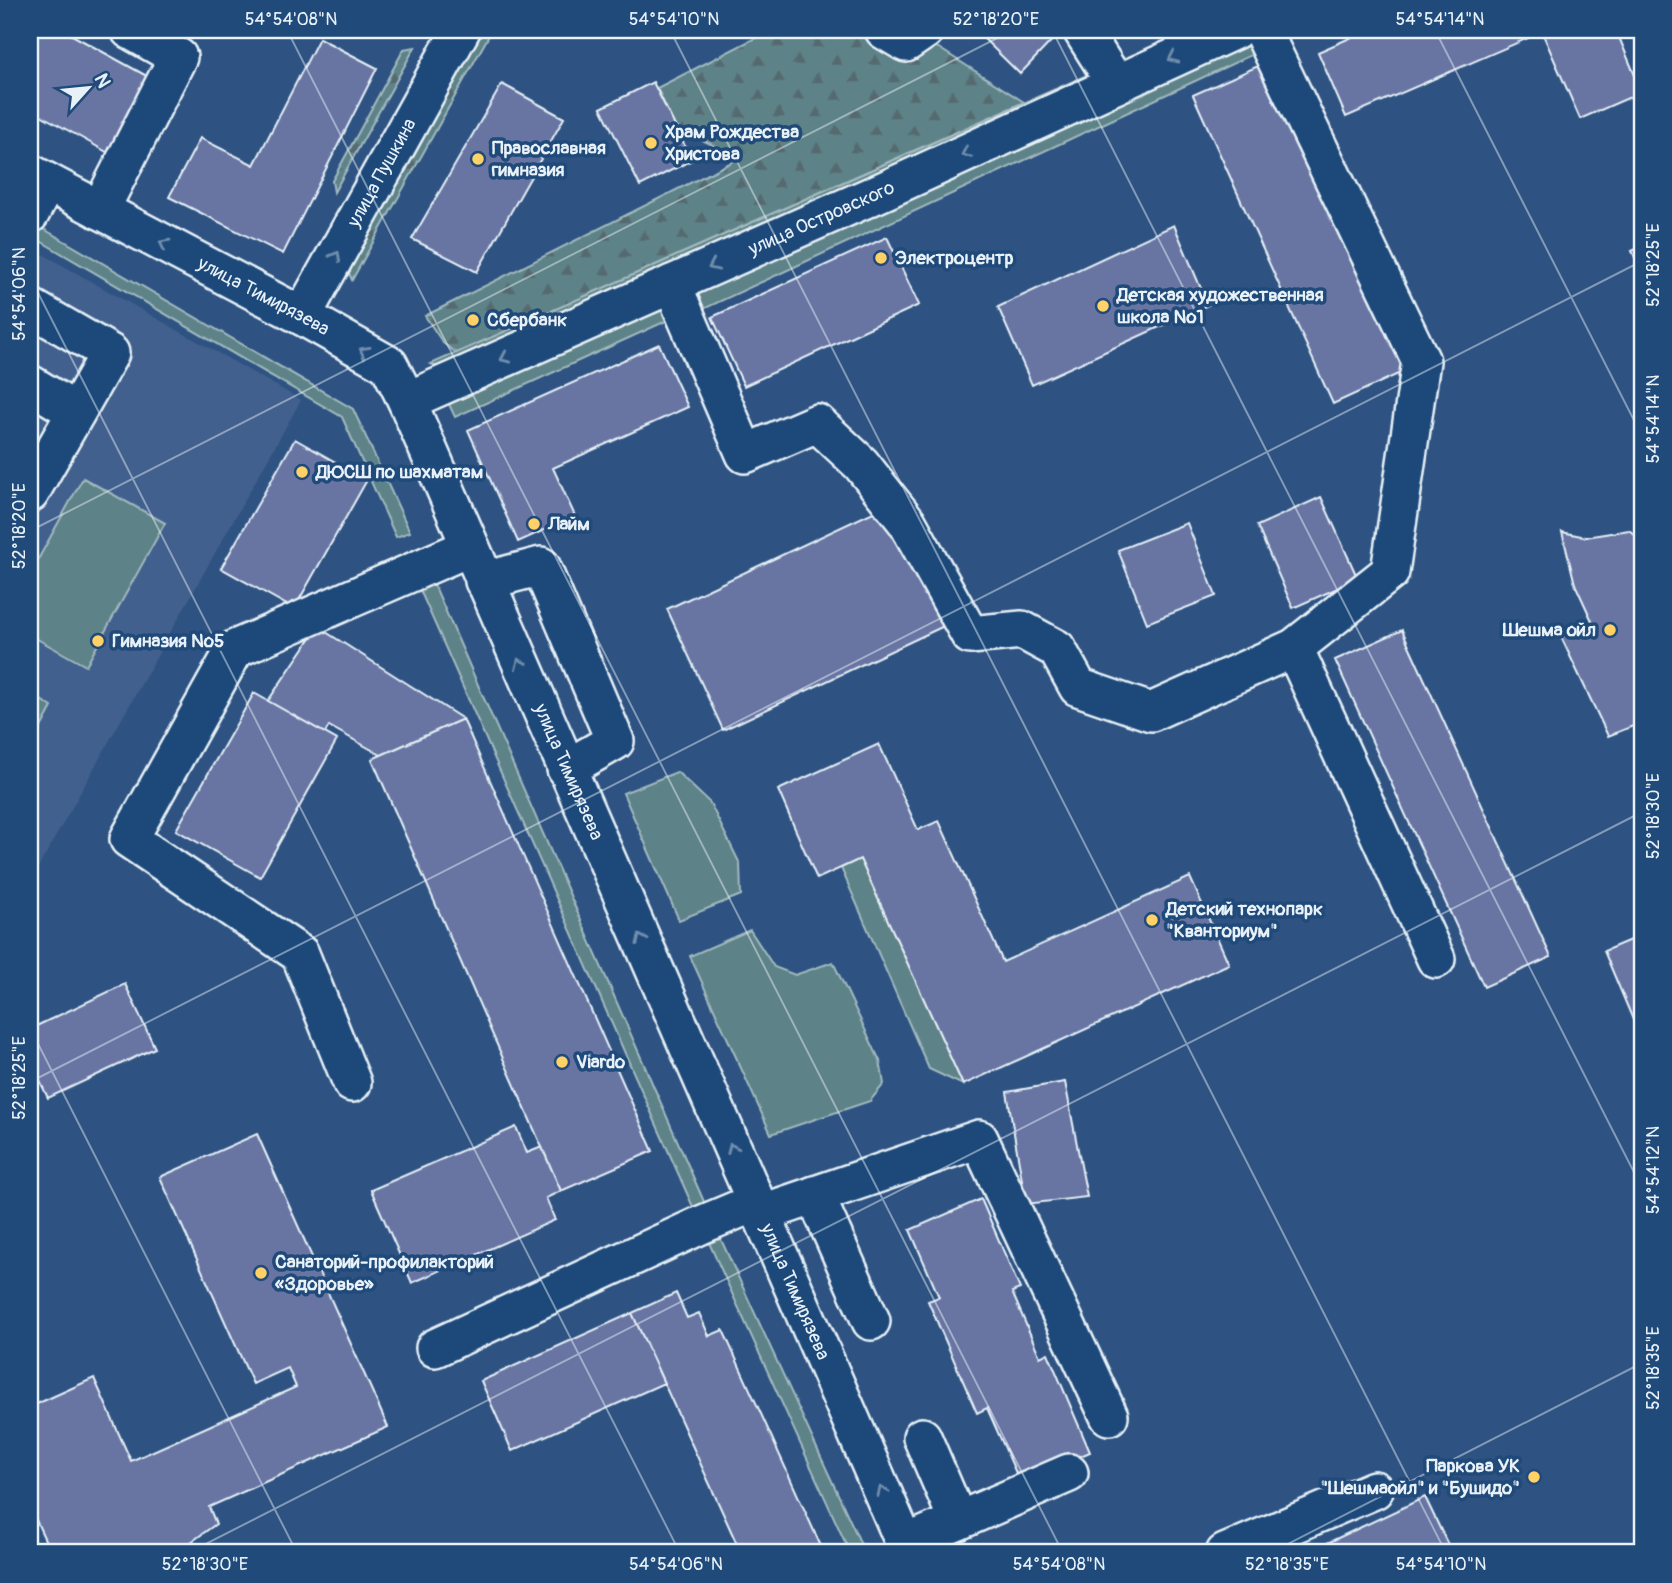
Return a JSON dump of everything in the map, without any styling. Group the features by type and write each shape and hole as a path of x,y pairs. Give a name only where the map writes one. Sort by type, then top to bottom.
{"street":[{"path":"100,210 178,57 130,30"},
{"name":"улица Пушкина","path":"302,316 461,30"},
{"path":"884,30 906,43 925,30"},
{"path":"1082,30 1116,84"},
{"name":"улица Островского","path":"407,401 883,191 1235,30"},
{"path":"672,284 745,454 817,423 861,464 907,522 970,635 1023,630 1058,649 1078,687 1151,712 1294,648 1390,572 1420,361 1262,30"},
{"path":"30,214 39,178"},
{"name":"улица Тимирязева","path":"39,178 302,316 389,366 407,401 907,1548"},
{"path":"30,307 110,353 30,493"},
{"path":"30,384 76,412"},
{"path":"352,1083 300,954 129,839 235,649 470,547"},
{"path":"484,581 541,566 615,741 566,769"},
{"path":"1294,648 1436,959"},
{"path":"435,1348 701,1225 815,1195 979,1139 1109,1416"},
{"path":"815,1195 871,1321"},
{"path":"922,1437 958,1521"},
{"path":"907,1548 958,1521 1069,1473"},
{"path":"1225,1553 1374,1490"}],"shaded area":[{"name":"Гимназия №5","path":"30,247 301,400 30,882"}],"green space":[{"path":"472,30 492,30 352,280 344,262"},
{"path":"771,30 856,30 913,55 937,47 1024,102 456,353 443,343 425,316 740,158 675,127 657,88"},
{"path":"1255,33 1262,50 697,312 688,291"},
{"path":"415,47 334,192 332,181 404,49"},
{"path":"1105,67 1116,84 450,373 431,364"},
{"path":"30,221 353,409 410,532 396,537 342,417 30,235"},
{"path":"667,300 675,317 455,417 446,398"},
{"path":"83,478 165,523 86,666 30,635 30,574"},
{"path":"426,566 712,1220 865,1553 850,1553 701,1225 412,572"},
{"path":"30,693 52,707 30,748"},
{"path":"677,772 710,803 740,864 741,895 679,920 623,793"},
{"path":"860,859 963,1085 929,1069 841,868"},
{"path":"750,930 774,967 795,975 833,962 880,1061 884,1084 870,1101 771,1134 690,956"}],"building":[{"path":"30,30 63,30 154,80 112,155 30,109"},
{"path":"975,30 1058,30 1060,32 1020,74"},
{"path":"1368,30 1616,30 1642,92 1580,119 1542,32 1346,117 1318,52"},
{"path":"319,38 377,68 283,254 169,197 200,138 254,165"},
{"path":"1267,62 1407,370 1333,404 1193,95"},
{"name":"Храм Рождества Христова","path":"653,82 692,160 640,186 601,108"},
{"path":"502,84 564,118 477,272 412,239"},
{"name":"Детская художественная школа №1","path":"1174,225 1208,305 1032,385 998,307"},
{"path":"887,237 919,305 744,386 712,317"},
{"path":"1642,246 1642,272 1632,251"},
{"path":"659,344 688,407 553,468 575,516 518,542 468,430"},
{"path":"295,439 367,480 294,609 221,568"},
{"path":"1321,497 1358,579 1293,608 1257,526"},
{"path":"888,505 944,626 723,730 667,609"},
{"path":"1187,523 1216,596 1147,623 1118,550"},
{"name":"Шешма ойл","path":"1629,530 1642,541 1642,734 1638,724 1608,736 1561,637 1593,623 1575,584 1562,532 1586,537"},
{"path":"318,627 463,719 381,755 329,726 325,733 268,701"},
{"path":"1402,630 1551,957 1484,987 1335,660"},
{"path":"254,693 337,740 260,877 176,830"},
{"path":"463,719 653,1151 561,1191 372,759"},
{"name":"Детский технопарк \"Кванториум\"","path":"879,744 918,830 939,821 1003,962 1190,877 1229,964 963,1085 860,859 817,879 778,790"},
{"path":"1642,935 1642,1041 1604,951"},
{"path":"125,984 155,1048 48,1098 38,1077 30,1081 30,1029"},
{"path":"1065,1082 1087,1197 1026,1204 1007,1092"},
{"path":"516,1127 527,1153 542,1147 561,1191 546,1198 555,1220 412,1283 371,1190"},
{"name":"Санаторий-профилакторий «Здоровье»","path":"257,1134 388,1427 209,1507 216,1524 176,1553 51,1553 30,1507 30,1407 94,1378 131,1461 296,1387 288,1368 253,1384 160,1177"},
{"path":"981,1199 1020,1289 1012,1292 1040,1357 1048,1353 1090,1452 1020,1482 987,1408 977,1413 928,1301 939,1297 910,1230"},
{"path":"676,1293 687,1318 699,1313 709,1336 723,1330 824,1553 741,1553 632,1313"},
{"path":"632,1313 664,1383 512,1451 481,1381"},
{"path":"1425,1497 1449,1547 1436,1553 1306,1553"}],"place":[{"name":"Храм Рождества Христова","path":"651,143"},
{"name":"Православная гимназия","path":"478,159"},
{"name":"Электроцентр","path":"881,258"},
{"name":"Детская художественная школа №1","path":"1103,306"},
{"name":"Сбербанк","path":"473,320"},
{"name":"ДЮСШ по шахматам","path":"302,472"},
{"name":"Лайм","path":"534,524"},
{"name":"Шешма ойл","path":"1610,630"},
{"name":"Гимназия №5","path":"98,641"},
{"name":"Детский технопарк \"Кванториум\"","path":"1152,920"},
{"name":"Viardo","path":"562,1062"},
{"name":"Санаторий-профилакторий «Здоровье»","path":"261,1273"},
{"name":"Паркова УК \"Шешмаойл\" и \"Бушидо\"","path":"1534,1477"}]}
